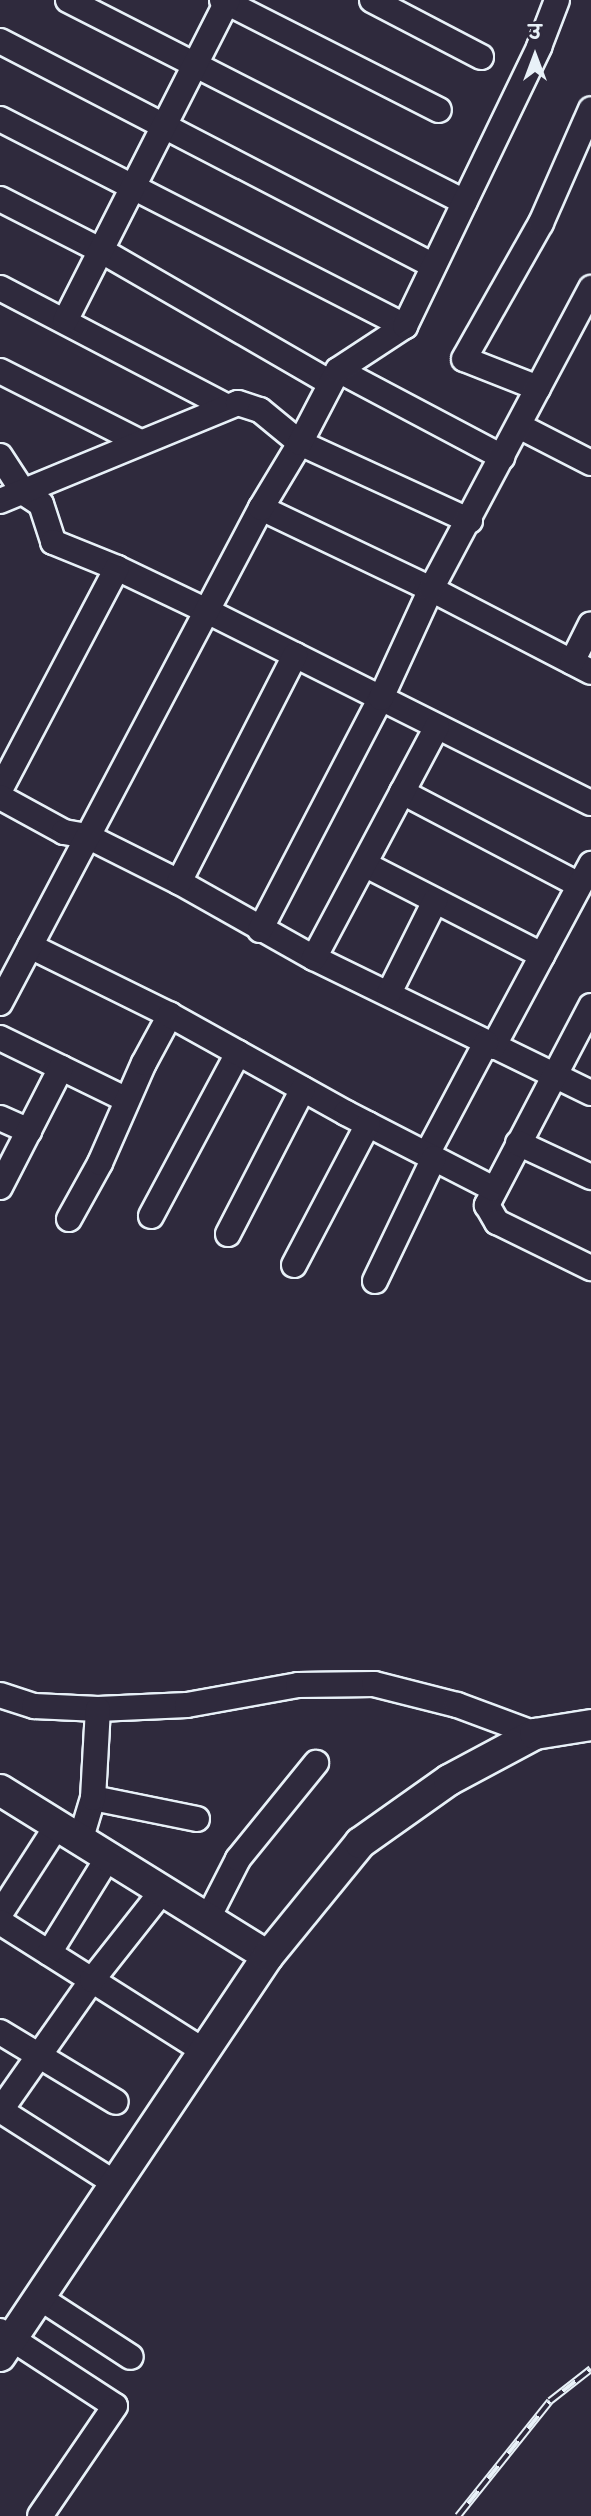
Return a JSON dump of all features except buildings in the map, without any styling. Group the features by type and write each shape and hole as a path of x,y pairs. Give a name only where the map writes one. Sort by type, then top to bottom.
{"street":[{"path":"68,0 465,202"},
{"path":"372,0 481,57"},
{"path":"65,321 226,1 439,110"},
{"path":"0,1003 86,836 334,376 405,326 539,47 550,2"},
{"path":"0,41 433,265"},
{"path":"538,388 464,359 541,223 591,109"},
{"path":"0,119 405,326"},
{"path":"0,199 334,376 502,457"},
{"path":"0,288 226,406"},
{"path":"260,930 381,698 431,589 470,521 591,288"},
{"path":"0,371 140,442"},
{"path":"0,501 238,403 260,410 300,443 470,521"},
{"path":"519,426 591,463"},
{"path":"0,456 24,493 41,504 53,542 117,568 207,611 591,803"},
{"path":"261,508 431,589 581,667 591,624"},
{"path":"0,790 117,568"},
{"path":"179,882 295,655"},
{"path":"314,958 366,865 437,727"},
{"path":"375,1281 431,1156 489,1045 585,875 402,792"},
{"path":"0,797 64,832 86,836 179,882 314,958 591,1093"},
{"path":"366,865 542,955"},
{"path":"389,993 435,901"},
{"path":"30,946 170,1015 368,1124 494,1189"},
{"path":"591,1006 487,1205 497,1222 591,1268"},
{"path":"69,1219 100,1163 170,1015"},
{"path":"0,1038 128,1100"},
{"path":"151,1216 238,1053"},
{"path":"0,1187 61,1068"},
{"path":"228,1234 303,1089"},
{"path":"0,1118 29,1130"},
{"path":"294,1265 368,1124"},
{"path":"518,1143 591,1177"},
{"path":"0,1695 34,1706 98,1709 187,1705 298,1685 374,1684 457,1705 535,1734"},
{"path":"0,1914 93,1798 98,1709"},
{"path":"40,2516 115,2406 4,2342 40,2298 268,1956 360,1843 449,1780 535,1734 591,1724"},
{"path":"208,1918 245,1848 316,1763"},
{"path":"0,1790 268,1956"},
{"path":"93,1798 197,1819"},
{"path":"49,1954 109,1856"},
{"path":"116,2184 0,2110 92,1980 163,1890"},
{"path":"0,1922 204,2051"},
{"path":"0,2032 116,2102"},
{"path":"40,2298 131,2357"}],"railway":[{"path":"458,2516 550,2401 591,2369"}]}
